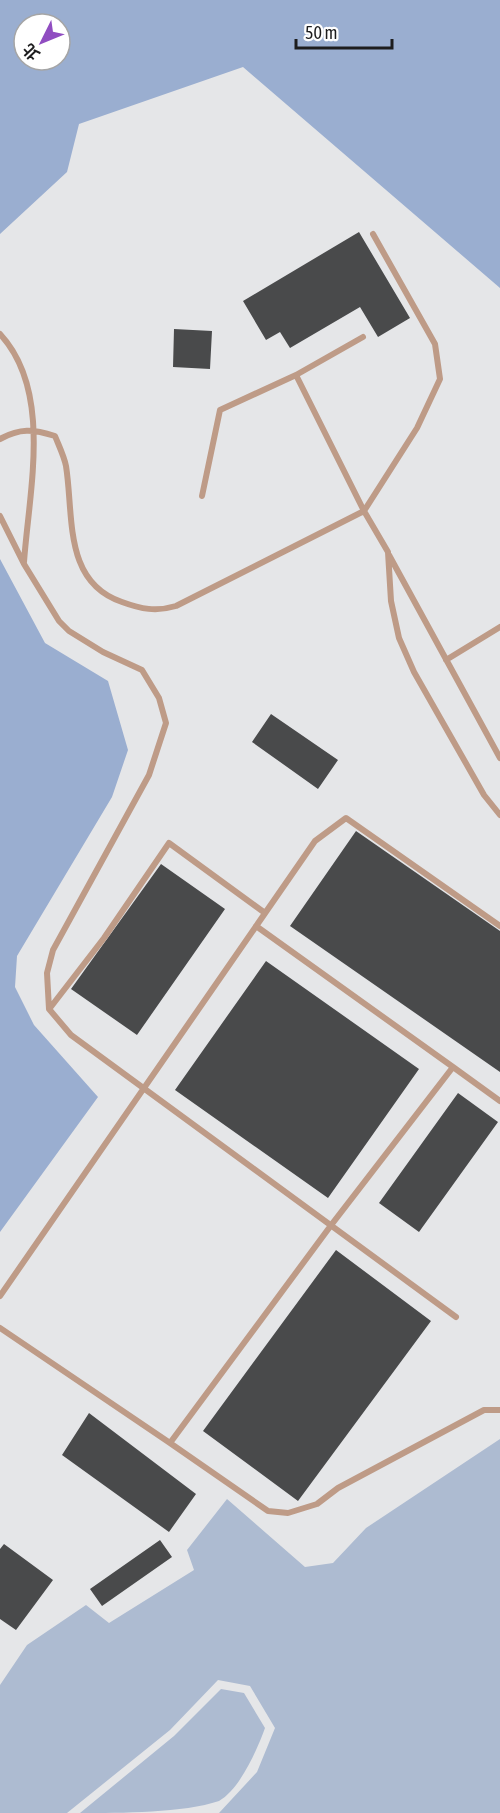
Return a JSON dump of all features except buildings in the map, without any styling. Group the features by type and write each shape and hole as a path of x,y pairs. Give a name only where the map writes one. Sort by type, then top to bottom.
{"lane":[{"path":"0,439 22,429 55,436 66,464 74,543 81,570 110,598 144,610 176,606 364,511 417,428 440,379 435,344 373,234"},
{"path":"0,334 13,348 32,398 34,430 24,564"},
{"path":"202,496 220,410 296,375 363,337"},
{"path":"296,375 364,511 500,758"},
{"path":"0,516 24,564 59,621 69,631 104,652 142,670 159,698 166,723 149,775 52,950 47,973 49,1009 70,1035 332,1224 456,1317"},
{"path":"388,552 391,601 399,638 414,672 478,785 500,815"},
{"path":"447,660 500,627"},
{"path":"0,1296 315,841 346,818 500,926"},
{"path":"49,1009 104,938 169,843 265,913"},
{"path":"256,926 500,1101"},
{"path":"170,1443 332,1224 453,1067"},
{"path":"0,1328 268,1511 288,1513 317,1504 338,1488 484,1410 500,1410"}],"shaded area":[{"path":"0,0 500,0 500,288 243,67 79,124 67,172 0,234"},
{"path":"0,559 45,643 108,681 128,750 112,797 17,956 15,987 34,1025 98,1097 0,1232"},
{"path":"500,1439 500,1813 219,1813 257,1772 275,1728 250,1686 218,1680 170,1730 67,1813 0,1813 0,1685 27,1645 86,1605 109,1623 194,1570 187,1550 227,1499 305,1567 333,1563 366,1528"},
{"path":"221,1689 244,1693 265,1728 247,1768 227,1795 219,1801 188,1808 152,1812 80,1813 174,1736"}]}
